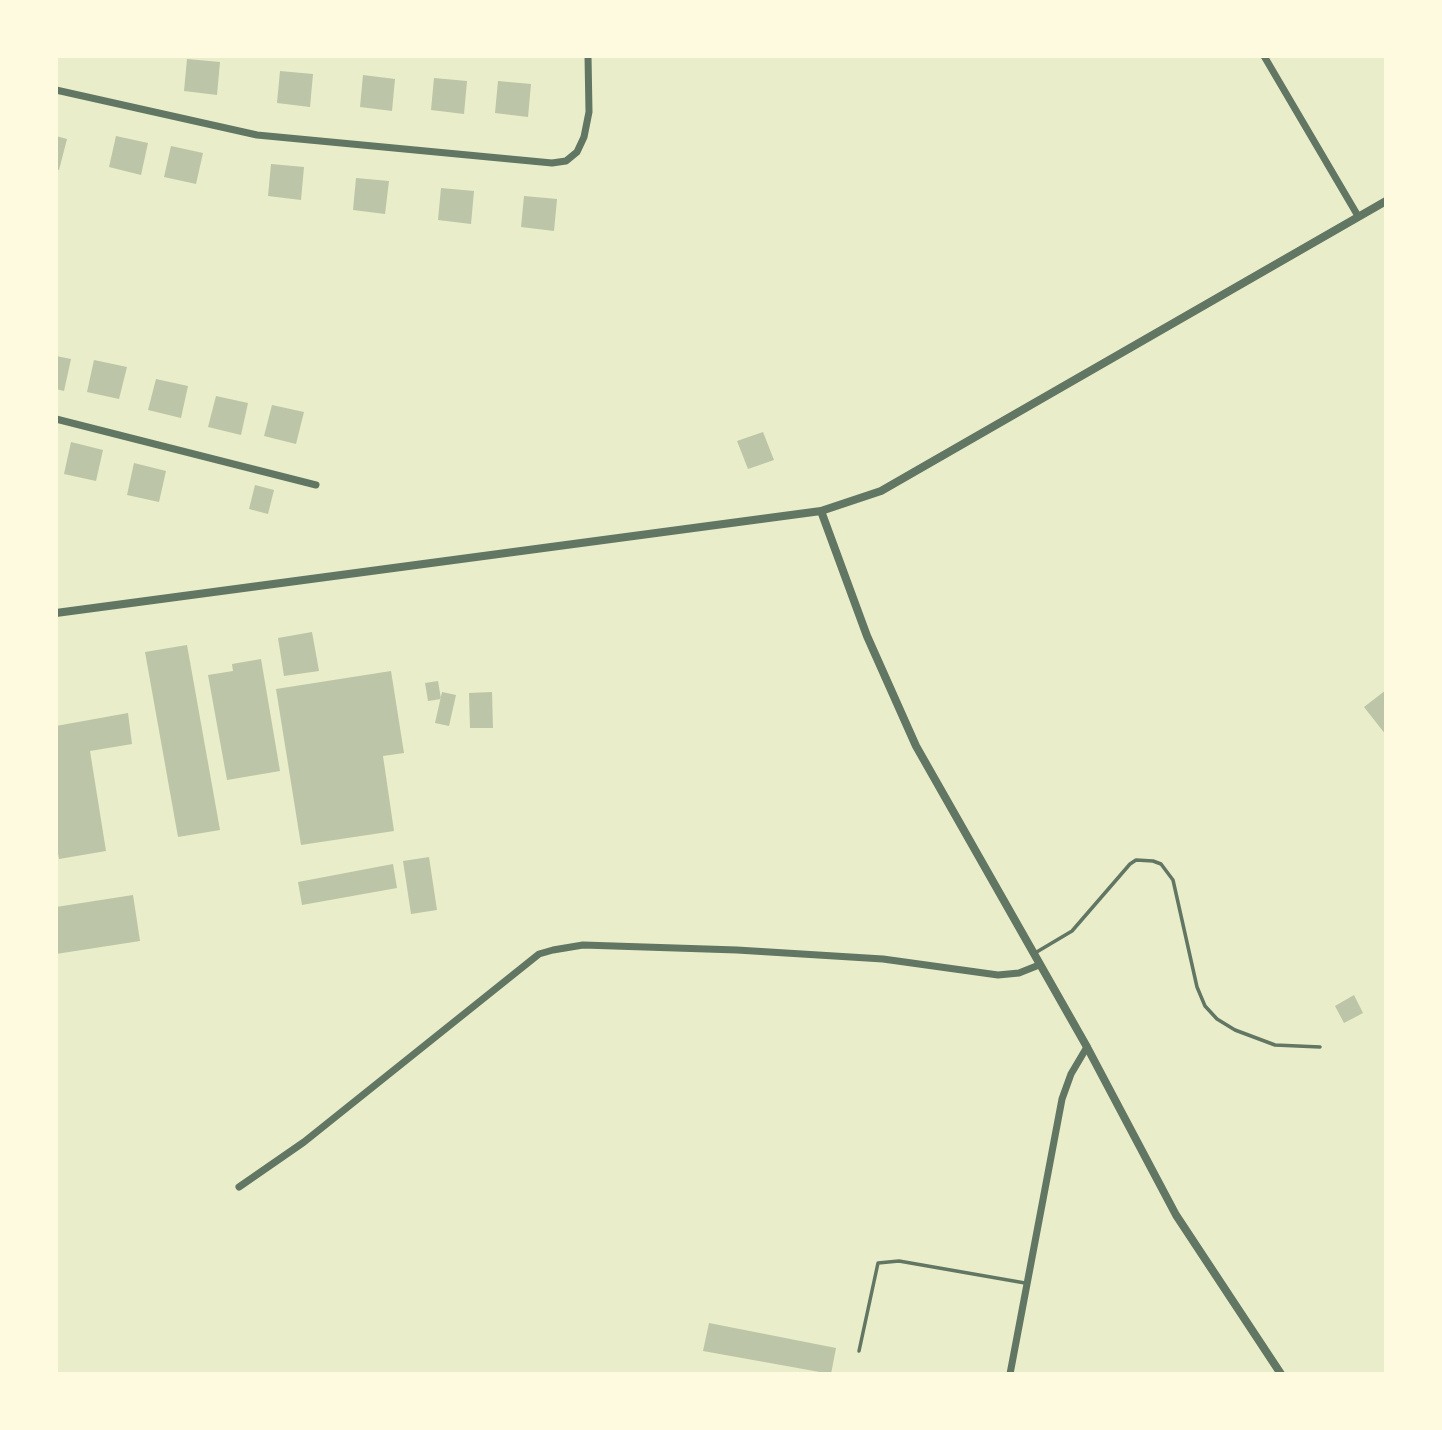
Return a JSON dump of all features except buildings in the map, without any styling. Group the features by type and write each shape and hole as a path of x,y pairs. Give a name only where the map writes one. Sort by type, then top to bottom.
{"street":[{"path":"56,90 257,135 552,163 566,161 577,152 584,137 589,112 588,56"},
{"path":"1264,56 1358,216"},
{"path":"56,613 821,511 881,491 1386,201"},
{"path":"56,419 316,485"},
{"path":"821,511 867,636 916,746 1087,1047 1176,1215 1281,1374"},
{"path":"239,1187 315,1133 539,954 553,950 583,945 737,950 883,959 998,975 1019,973 1040,965"},
{"path":"1010,1374 1025,1283 1062,1099 1071,1074 1087,1047"}],"lane":[{"path":"1033,954 1072,930 1129,864 1144,860 1161,864 1173,880 1197,987 1205,1006 1217,1019 1235,1030 1275,1045 1320,1047"},
{"path":"859,1350 878,1263 899,1261 1025,1283"}]}
